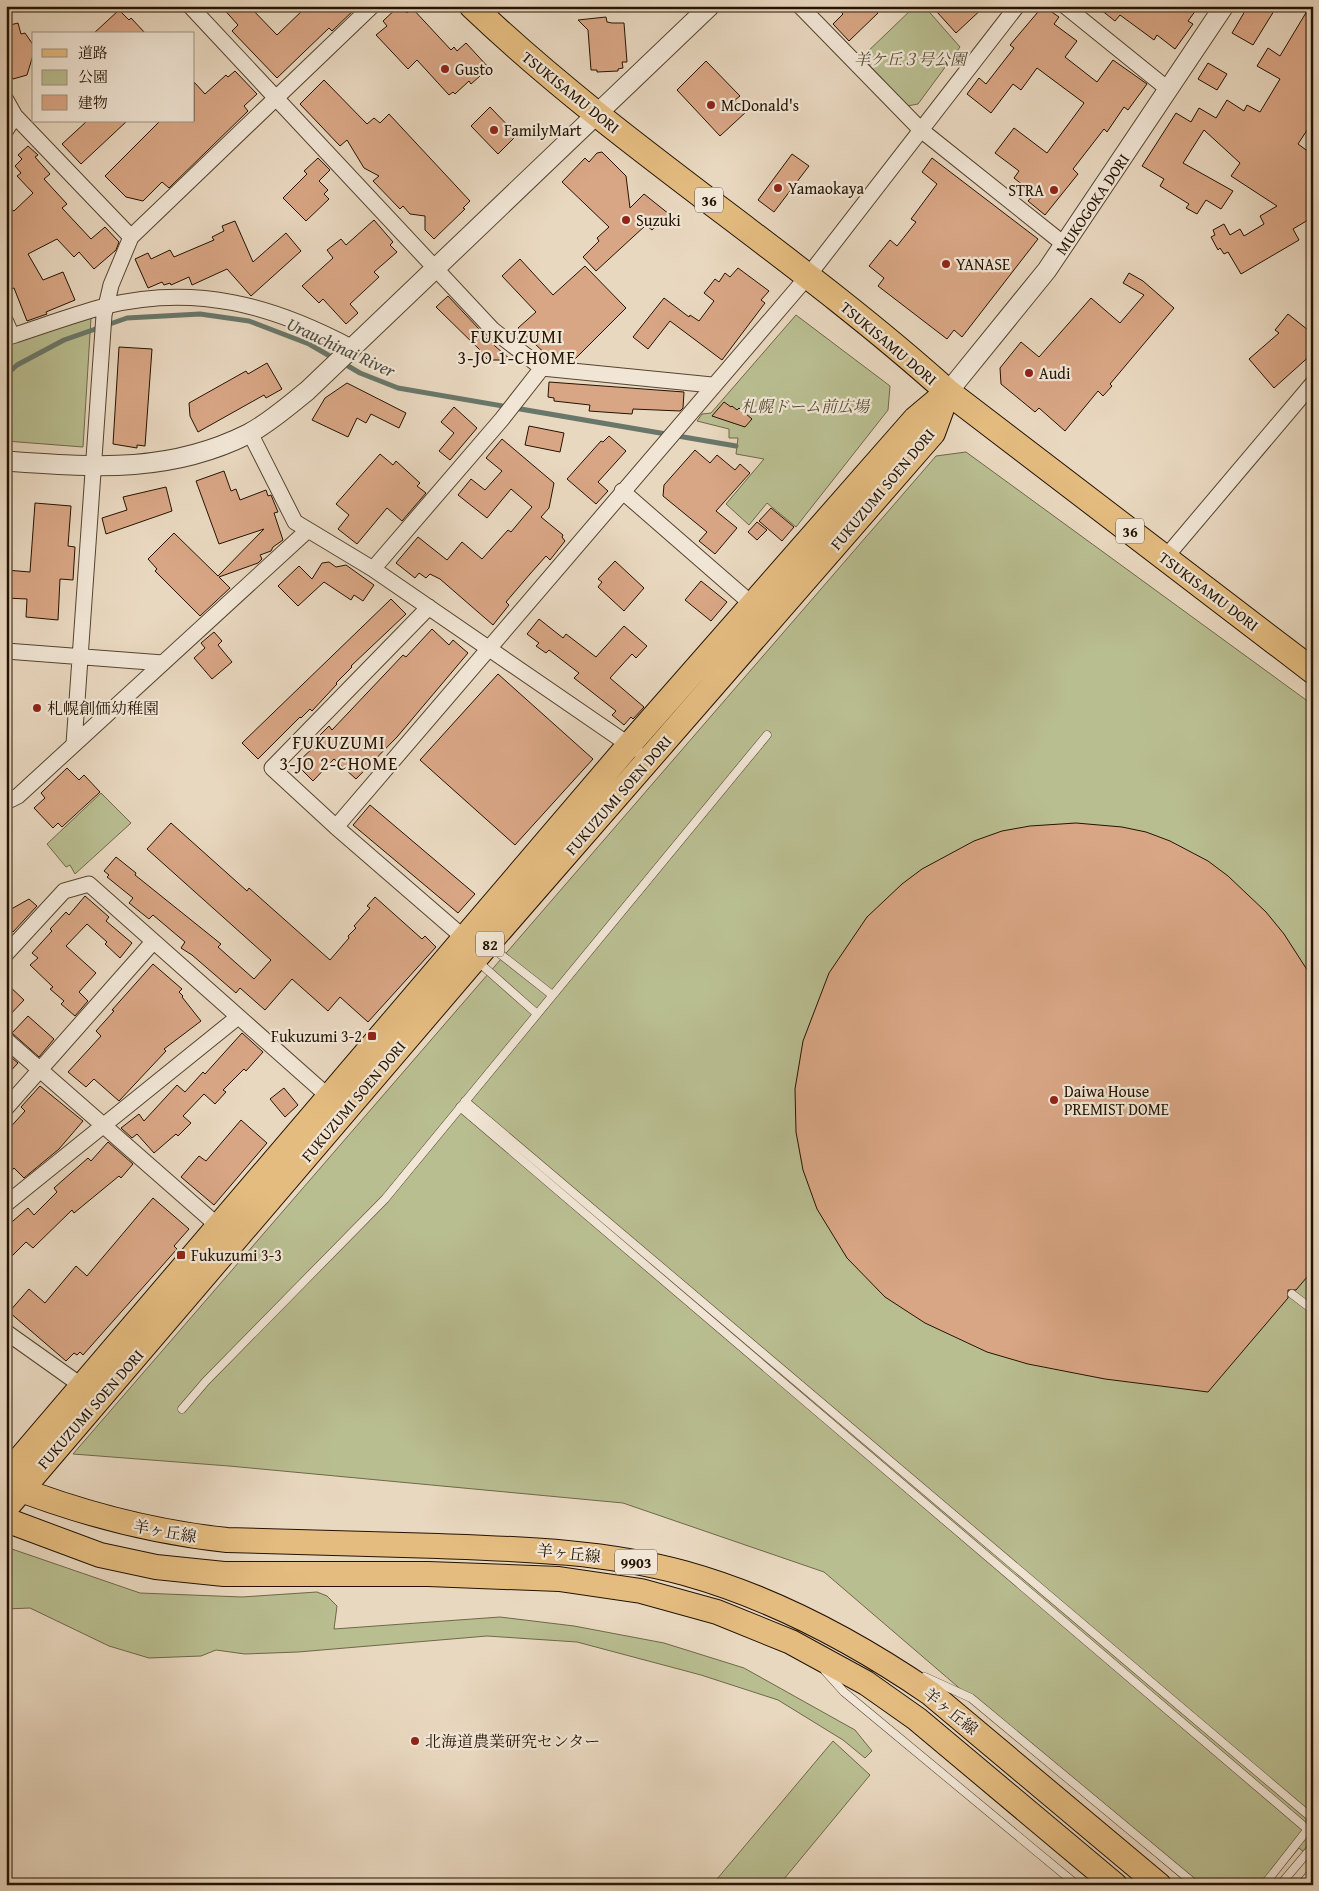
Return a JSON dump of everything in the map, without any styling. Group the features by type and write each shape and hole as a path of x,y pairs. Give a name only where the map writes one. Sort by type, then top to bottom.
{"highway":[{"name":"TSUKISAMU DORI","path":"472,6 507,40 899,348 948,392 1313,671"}],"main road":[{"name":"FUKUZUMI SOEN DORI","path":"6,1508 11,1483 82,1386 226,1234 329,1097 477,949 629,744 753,605 915,418 948,392"},
{"name":"FUKUZUMI SOEN DORI","path":"11,1483 226,1234 477,949 649,759 933,433 948,392"},
{"name":"羊ヶ丘線","path":"11,1483 112,1521 179,1536 227,1540 551,1550 634,1562 684,1573 758,1597 824,1627 892,1667 930,1693 1158,1885"},
{"name":"羊ヶ丘線","path":"6,1520 100,1556 156,1567 224,1574 328,1573 526,1576 606,1585 670,1598 717,1612 804,1648 866,1683 917,1719 1115,1885"}],"street":[{"path":"190,6 493,330 542,368 712,385"},
{"path":"74,744 105,311 111,285 131,237 372,6"},
{"path":"6,461 120,467 188,457 250,433 306,391 710,6"},
{"path":"800,6 921,130 1065,245"},
{"path":"336,827 712,385 808,276 1017,6"},
{"path":"1065,6 1169,90"},
{"name":"MUKOGOKA DORI","path":"948,392 1065,245 1224,6"},
{"path":"6,100 15,116 131,237"},
{"path":"6,130 15,116"},
{"path":"6,322 12,336 164,297 213,298 256,307 295,320 347,351"},
{"path":"373,569 502,419 542,368"},
{"path":"1165,558 1313,383"},
{"path":"250,433 294,522 373,569 649,759"},
{"path":"622,491 753,605"},
{"path":"6,802 18,796 308,530"},
{"path":"429,607 272,768 336,827 477,949"},
{"path":"6,651 163,663"},
{"path":"6,954 64,891 89,884 329,1097"},
{"path":"6,1108 153,942"},
{"path":"6,1204 238,1017"},
{"path":"6,1040 226,1234"},
{"path":"6,1332 82,1386"}],"lane":[{"path":"182,1409 206,1381 385,1199 551,994 766,735"},
{"path":"477,949 551,994"},
{"path":"477,949 536,1013"},
{"path":"462,1104 1312,1818"},
{"path":"462,1104 1310,1832 1264,1885"},
{"path":"1292,1294 1313,1310"},
{"path":"848,1641 971,1698 1196,1885"},
{"path":"804,1648 844,1692 1077,1885"},
{"path":"1280,1885 1313,1846"},
{"path":"1301,1885 1312,1873"}],"green space":[{"name":"羊ケ丘３号公園","path":"915,6 924,6 960,47 918,104 907,106 862,57"},
{"name":"札幌ドーム前広場","path":"796,315 890,386 888,410 796,527 767,503 749,525 726,504 764,459 736,454 738,438 729,438 729,429 697,421 702,414 711,413"},
{"path":"91,318 83,447 6,441 6,343"},
{"path":"966,452 1313,705 1313,1860 1299,1848 1268,1885 1189,1885 824,1572 623,1503 229,1466 73,1454 936,456"},
{"path":"101,793 131,823 75,874 70,865 66,867 47,844"},
{"path":"6,1547 140,1593 242,1597 317,1592 327,1596 337,1606 334,1629 500,1617 574,1626 664,1643 744,1668 855,1730 872,1751 865,1758 843,1740 778,1700 701,1675 577,1642 487,1636 298,1652 245,1654 216,1650 201,1656 149,1658 109,1646 30,1608 6,1609"},
{"path":"833,1741 870,1775 779,1885 712,1885"}],"building":[{"path":"221,6 249,6 277,35 307,6 358,6 332,31 329,28 277,78 232,31 238,25"},
{"path":"399,6 407,13 412,8 451,50 454,47 457,51 466,43 489,68 471,84 469,81 455,94 453,92 449,95 417,60 408,69 376,35 387,26 383,21"},
{"path":"836,6 872,6 878,13 849,41 833,24 843,14"},
{"path":"943,6 985,6 956,33 937,12"},
{"path":"1043,6 1059,17 1054,24 1077,41 1065,57 1097,82 1113,60 1147,84 1128,110 1124,107 1107,132 1104,129 1073,169 1078,174 1045,215 1028,201 1034,194 1014,178 1019,171 995,153 1014,128 1047,153 1084,103 1037,68 1021,90 1013,84 991,113 967,94 979,78 986,84 1014,48 1010,45"},
{"path":"1096,6 1199,6 1188,21 1193,24 1175,49 1157,35 1154,40 1120,15 1115,21"},
{"path":"1248,6 1277,6 1253,45 1232,33"},
{"path":"1310,6 1313,6 1313,121 1298,144 1313,155 1313,217 1293,229 1299,240 1241,274 1228,252 1224,254 1220,248 1218,250 1211,237 1215,235 1213,230 1224,224 1230,235 1240,229 1244,236 1264,224 1260,216 1277,206 1231,176 1240,163 1204,130 1183,163 1233,191 1221,209 1206,200 1197,214 1186,208 1189,204 1160,186 1164,179 1142,166 1176,113 1191,122 1199,108 1216,118 1227,100 1244,111 1247,105 1260,112 1280,79 1257,66 1268,48 1280,56"},
{"path":"119,10 129,20 131,18 144,32 95,32"},
{"path":"606,17 607,22 624,23 627,62 622,62 623,68 618,69 618,71 597,72 597,70 591,70 588,30 578,20"},
{"path":"18,23 21,34 25,33 32,43 32,59 27,75 13,79 6,67 6,26"},
{"path":"706,61 740,96 735,100 746,112 720,136 677,90"},
{"path":"1208,63 1227,74 1217,90 1198,79"},
{"path":"235,71 257,94 244,106 248,111 169,188 162,182 143,201 126,197 105,176 159,122 195,122 195,83 205,94 226,75 228,77"},
{"path":"324,80 367,124 374,118 380,123 389,114 470,201 463,208 465,209 434,239 425,230 425,216 410,214 403,206 400,209 373,181 379,176 364,168 347,140 340,146 300,104"},
{"name":"FamilyMart","path":"490,107 517,135 498,154 471,126"},
{"path":"86,122 126,122 81,164 62,144"},
{"path":"28,146 38,155 35,157 50,174 44,179 67,204 62,208 91,239 105,227 119,242 116,250 94,269 79,252 74,257 57,239 28,254 43,280 63,272 75,300 46,312 47,314 27,321 14,288 11,289 6,280 6,206 14,211 33,193 17,176 21,173 15,166 22,159 18,155"},
{"path":"602,152 626,176 630,208 644,194 669,214 652,230 646,225 596,271 583,257 599,241 597,238 609,227 562,182 585,158 589,162 597,153"},
{"path":"792,154 809,166 774,212 758,200"},
{"path":"318,158 330,170 319,181 328,190 324,194 329,199 306,221 283,198 307,174 304,171"},
{"path":"932,158 1038,239 962,337 954,330 947,339 878,286 884,278 869,266 890,240 897,246 916,222 911,219 937,184 922,172"},
{"path":"374,220 393,242 390,245 397,252 374,272 379,277 350,304 358,313 346,324 323,299 319,303 302,286 333,258 327,250 341,239 346,245"},
{"path":"235,221 253,262 286,233 301,251 251,296 227,269 192,285 189,277 171,285 170,283 164,285 162,282 148,288 135,259 148,253 151,259 170,250 174,257 214,240 212,237 224,231 222,226"},
{"path":"520,259 553,295 585,266 626,308 574,360 551,359 518,328 536,312 502,276"},
{"path":"738,268 769,291 761,300 765,303 722,360 670,321 648,349 633,337 664,298 689,317 690,315 699,321 714,301 704,293 715,279 719,282 725,273 730,277"},
{"path":"1129,273 1143,281 1174,308 1110,384 1112,386 1103,396 1098,391 1065,431 1039,408 1035,412 1001,384 1000,368 1021,342 1039,357 1091,298 1120,323 1144,295 1123,283"},
{"path":"448,296 480,330 479,332 511,360 488,360 481,353 436,307"},
{"path":"1288,314 1313,334 1313,353 1274,388 1249,359 1279,333 1275,330"},
{"path":"119,347 152,349 145,446 137,445 137,448 113,444"},
{"path":"267,363 282,389 266,398 264,395 198,432 190,416 189,403 246,371 248,374"},
{"path":"549,382 684,392 683,408 680,411 633,409 632,414 589,411 590,405 554,401 554,398 548,397"},
{"path":"347,383 406,413 399,428 371,414 366,423 357,418 348,437 312,420 325,398"},
{"path":"724,402 737,410 739,408 752,419 745,427 712,416"},
{"path":"454,407 477,428 450,460 439,451 454,433 441,422"},
{"path":"529,426 564,433 560,452 525,445"},
{"path":"609,436 626,451 598,482 608,491 596,504 567,479 601,441 603,442"},
{"path":"502,439 554,483 549,508 541,517 563,535 562,537 565,541 550,560 546,556 506,602 509,605 493,625 440,579 430,574 426,578 419,573 415,578 396,563 418,537 447,560 462,542 482,559 508,530 511,532 532,507 511,489 487,518 458,495 471,479 485,490 502,471 486,458"},
{"path":"695,450 710,463 717,455 735,470 740,464 750,473 716,511 737,528 715,554 699,541 707,532 663,496 664,485"},
{"path":"380,454 393,465 396,461 420,483 417,486 426,493 402,521 387,508 357,544 338,529 349,515 336,504"},
{"path":"224,471 231,491 236,489 240,500 266,490 268,496 271,495 278,512 274,513 283,540 273,547 271,551 260,555 262,559 258,563 219,577 230,588 200,616 155,571 157,569 148,559 174,533 218,576 264,529 219,544 196,481"},
{"path":"166,487 172,511 106,534 102,518 127,510 123,497"},
{"path":"35,503 71,506 68,546 75,547 73,580 60,579 58,620 26,617 27,599 6,598 6,570 30,572"},
{"path":"771,508 794,527 782,541 759,521"},
{"path":"757,522 767,530 757,540 748,532"},
{"path":"615,561 644,588 624,611 598,587 602,582 598,579"},
{"path":"329,562 336,567 346,565 374,585 363,601 354,595 351,600 324,582 298,606 278,586 299,566 312,579 322,563"},
{"path":"701,581 727,602 711,621 685,600"},
{"path":"391,599 406,614 351,666 312,711 310,709 300,717 258,759 242,743"},
{"path":"539,619 563,638 566,634 596,657 624,626 647,646 636,658 632,654 610,678 644,707 633,719 631,717 624,725 612,715 616,711 574,678 579,673 549,650 546,653 536,646 539,643 527,634"},
{"path":"432,629 449,645 453,640 468,653 397,737 356,779 334,759 313,781 296,764 319,742 316,739 329,726 332,730 403,655 406,657"},
{"path":"214,632 222,641 218,645 232,662 212,679 194,658 205,648 201,643"},
{"path":"498,674 593,759 515,845 420,760"},
{"path":"67,768 79,780 84,775 100,792 62,827 58,823 53,828 34,808 45,798 41,793"},
{"path":"370,805 475,894 458,913 353,825"},
{"path":"171,823 247,891 249,888 330,960 349,938 348,936 356,928 354,926 370,908 367,906 375,897 422,939 425,936 436,947 368,1022 340,997 328,1011 292,979 265,1010 240,988 236,993 192,955 181,948 185,942 153,915 149,919 129,903 133,898 107,877 109,875 104,871 116,857 136,873 135,875 221,944 218,947 254,979 271,960 147,849"},
{"name":"Daiwa House PREMIST DOME","path":"1076,823 1122,827 1146,832 1170,841 1208,861 1228,876 1266,912 1284,934 1313,979 1313,1270 1296,1290 1288,1290 1288,1298 1208,1392 1105,1379 1028,1364 987,1352 925,1323 885,1297 847,1258 817,1209 803,1170 796,1132 795,1089 803,1041 829,973 867,917 902,884 922,869 974,841 1002,831 1030,826"},
{"path":"85,896 109,917 106,921 132,943 120,958 105,944 107,942 87,924 66,946 96,973 79,992 88,1001 75,1016 61,1004 64,1001 50,989 53,987 30,965 38,958 32,953 52,931 50,929 66,912 69,915"},
{"path":"29,899 37,906 13,932 6,925 6,912"},
{"path":"153,964 182,989 179,992 201,1021 164,1049 166,1051 119,1101 94,1079 86,1087 68,1072 101,1036 96,1031 114,1011 112,1010"},
{"path":"6,983 24,1000 6,1019"},
{"path":"28,1016 54,1039 39,1057 12,1033"},
{"path":"242,1033 263,1052 246,1071 244,1069 223,1090 226,1092 215,1104 204,1094 183,1116 191,1123 178,1136 176,1134 154,1153 137,1134 132,1138 121,1128 139,1114 144,1121 177,1085 185,1092 203,1072 205,1074"},
{"path":"6,1053 18,1063 6,1076"},
{"path":"40,1086 83,1121 59,1149 24,1178 14,1168 6,1177 6,1132 25,1111 21,1107"},
{"path":"284,1088 298,1105 285,1117 270,1099"},
{"path":"241,1120 267,1143 214,1205 181,1177 199,1156 206,1161"},
{"path":"108,1142 133,1164 121,1178 119,1176 74,1213 72,1210 33,1248 26,1242 6,1262 6,1227 28,1208 34,1215 57,1192 54,1188 88,1158 91,1161"},
{"path":"153,1198 189,1229 174,1246 177,1249 83,1355 80,1352 77,1355 74,1353 66,1361 9,1312 29,1289 45,1303 76,1266 87,1276"}],"waterway":[{"name":"Urauchinai River","path":"6,375 17,365 64,340 127,318 200,314 249,321 309,344 335,359"},
{"name":"Urauchinai River","path":"343,363 360,373 398,388 736,446"}],"place":[{"name":"Gusto","path":"445,69"},
{"name":"McDonald's","path":"711,105"},
{"name":"FamilyMart","path":"494,130"},
{"name":"Yamaokaya","path":"778,188"},
{"name":"STRA","path":"1054,190"},
{"name":"Suzuki","path":"626,220"},
{"name":"YANASE","path":"946,264"},
{"name":"Audi","path":"1029,373"},
{"name":"札幌創価幼稚園","path":"37,708"},
{"name":"Fukuzumi 3-2","path":"372,1036"},
{"name":"Daiwa House PREMIST DOME","path":"1054,1100"},
{"name":"Fukuzumi 3-3","path":"181,1255"},
{"name":"北海道農業研究センター","path":"415,1741"}],"district":[{"name":"FUKUZUMI 3-JO 1-CHOME","path":"517,346"},
{"name":"FUKUZUMI 3-JO 2-CHOME","path":"339,752"}]}
